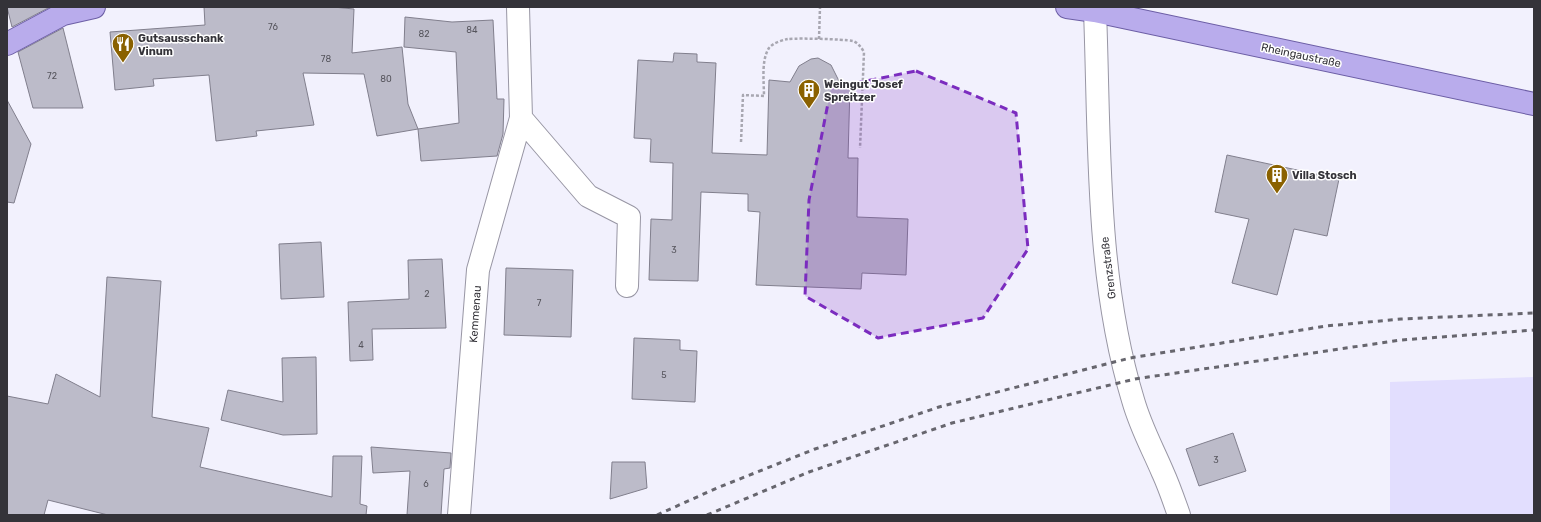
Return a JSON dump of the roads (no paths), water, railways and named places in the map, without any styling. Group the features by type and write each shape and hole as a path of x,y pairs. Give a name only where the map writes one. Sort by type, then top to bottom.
{"main road":[{"path":"7,44 64,14 91,7"},
{"name":"Rheingaustraße","path":"1067,7 1095,11 1534,104"}],"street":[{"name":"Kemmenau","path":"459,515 478,270 521,118 518,7"},
{"name":"Grenzstraße","path":"1095,11 1102,207 1115,322 1132,399 1142,431 1163,472 1179,515"},
{"path":"521,118 588,196 629,218 628,286"}],"railway":[{"path":"657,515 717,488 815,449 939,407 1130,358 1326,326 1401,319 1534,313"},
{"path":"707,515 809,472 952,423 1135,379 1401,340 1534,330"}],"place":[{"name":"Gutsausschank Vinum","path":"123,64"},
{"name":"Weingut Josef Spreitzer","path":"809,110"},
{"name":"Villa Stosch","path":"1277,194"}]}
